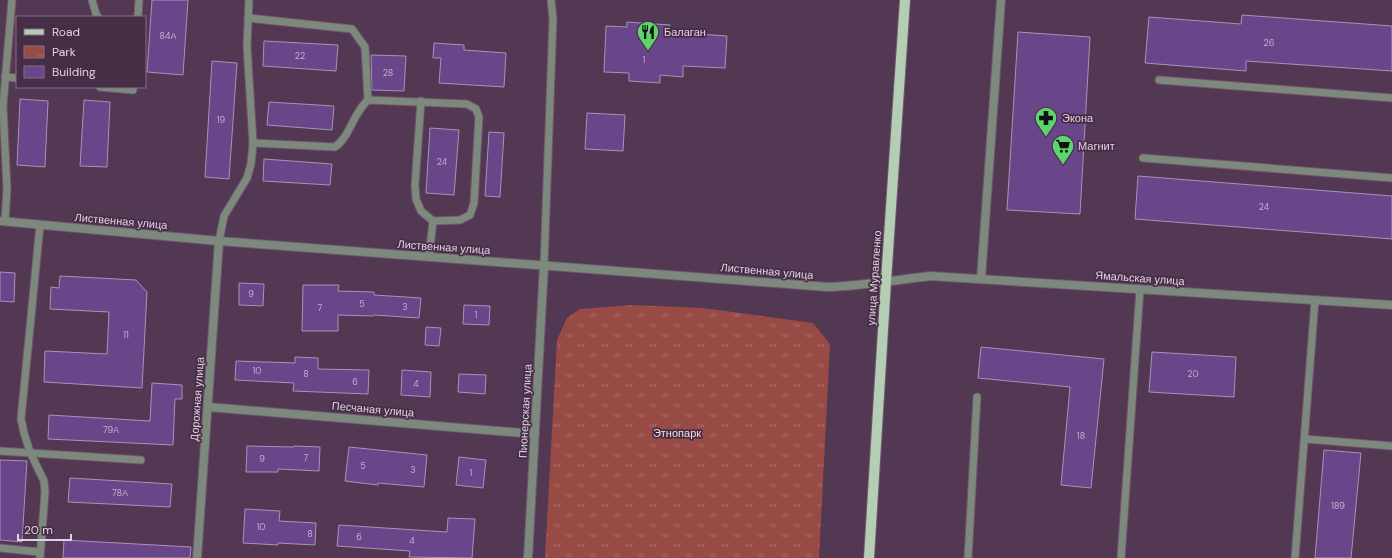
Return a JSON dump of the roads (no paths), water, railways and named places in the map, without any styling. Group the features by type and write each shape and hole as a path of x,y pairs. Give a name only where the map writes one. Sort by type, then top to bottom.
{"main road":[{"name":"улица Муравленко","path":"869,558 905,0"}],"street":[{"path":"981,279 1001,0"},
{"name":"Лиственная улица","path":"3,221 219,241 828,287 852,286 886,281"},
{"name":"Дорожная улица","path":"197,558 219,241"},
{"name":"Пионерская улица","path":"528,558 536,434 544,265"},
{"name":"Ямальская улица","path":"886,281 930,276 1392,305"},
{"name":"Песчаная улица","path":"208,407 536,434"}],"lane":[{"path":"3,221 7,189 3,106 12,0"},
{"path":"92,0 97,16"},
{"path":"138,16 139,0"},
{"path":"219,241 224,216 247,178 253,143 247,46 249,0"},
{"path":"544,265 553,19 550,0"},
{"path":"248,18 352,29 365,47 368,100"},
{"path":"5,77 16,78"},
{"path":"1159,80 1392,98"},
{"path":"111,88 133,90 133,88"},
{"path":"253,143 335,147 341,142 361,106 368,100 421,101 468,104 476,109 479,117 474,203 470,215 460,220 433,221 421,211 416,199 415,185 421,101"},
{"path":"1143,158 1392,178"},
{"path":"429,257 433,221"},
{"path":"0,548 40,555 45,492 44,481 30,452 21,419 40,224"},
{"path":"1121,558 1140,289"},
{"path":"1295,558 1315,300"},
{"path":"968,558 977,397"},
{"path":"1305,439 1392,446"},
{"path":"0,451 141,460"}],"place":[{"name":"Балаган","path":"648,52"},
{"name":"Экона","path":"1046,138"},
{"name":"Магнит","path":"1063,166"}],"park label":[{"name":"Этнопарк","path":"677,433"}]}
